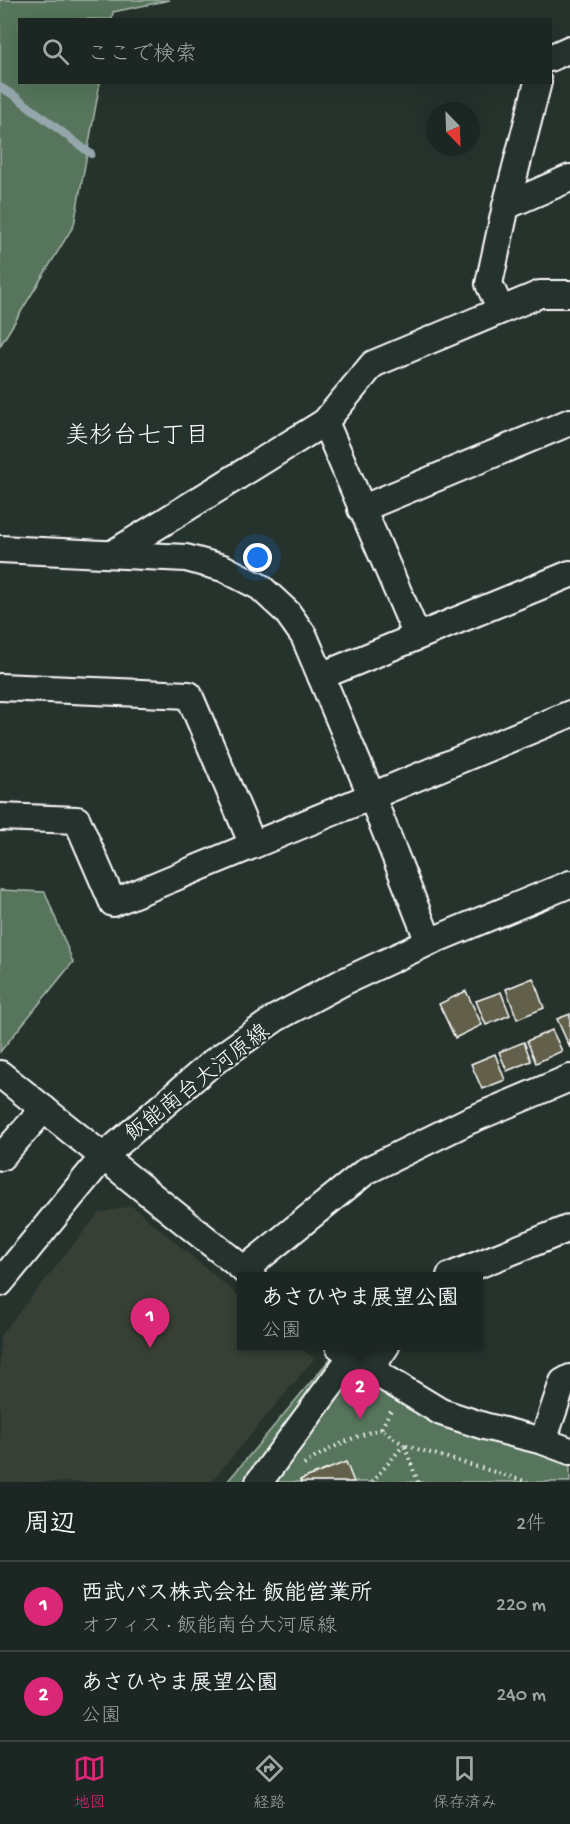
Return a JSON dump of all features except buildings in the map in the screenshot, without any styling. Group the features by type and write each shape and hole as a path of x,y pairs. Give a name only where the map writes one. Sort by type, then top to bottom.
{"street":[{"path":"552,57 570,49"},
{"path":"501,310 489,284 506,206 537,84"},
{"path":"506,206 570,178"},
{"path":"112,554 325,422 373,364 540,294 570,294"},
{"path":"325,422 417,636"},
{"path":"362,509 570,422"},
{"path":"0,549 186,558 223,568 260,587 287,612 304,636 372,796 429,942"},
{"path":"321,676 570,574"},
{"path":"0,687 189,695 253,845"},
{"path":"0,817 77,820 113,903 570,714"},
{"name":"飯能南台大河原線","path":"0,1282 104,1156 212,1063 276,1018 343,982 429,942 570,884"},
{"path":"0,1074 247,1272"},
{"path":"249,1272 366,1171 468,1121 570,1078"},
{"path":"0,1156 44,1109"},
{"path":"460,1272 570,1228"},
{"path":"260,1482 354,1357 374,1350"},
{"path":"354,1357 441,1412 570,1451"},
{"path":"543,1441 563,1382 570,1378"}],"path":[{"path":"299,1472 303,1466 323,1452 356,1436 381,1429 402,1389"},
{"path":"381,1429 404,1445 528,1482"},
{"path":"372,1482 404,1445"},
{"path":"404,1445 418,1482"}],"shaded area":[{"path":"132,1206 237,1295 237,1350 303,1350 314,1359 211,1482 0,1482 0,1336 99,1213"}],"green space":[{"path":"0,0 170,0 113,12 112,18 18,18 18,84 100,84 74,225 0,346"},
{"path":"0,890 45,892 73,962 0,1052"},
{"path":"331,1358 410,1406 570,1463 570,1482 227,1482"}],"waterway":[{"path":"0,87 91,154"}],"place":[{"name":"西武バス株式会社 飯能営業所","path":"150,1348"},
{"name":"あさひやま展望公園","path":"360,1419"}],"district":[{"name":"美杉台七丁目","path":"137,434"}]}
